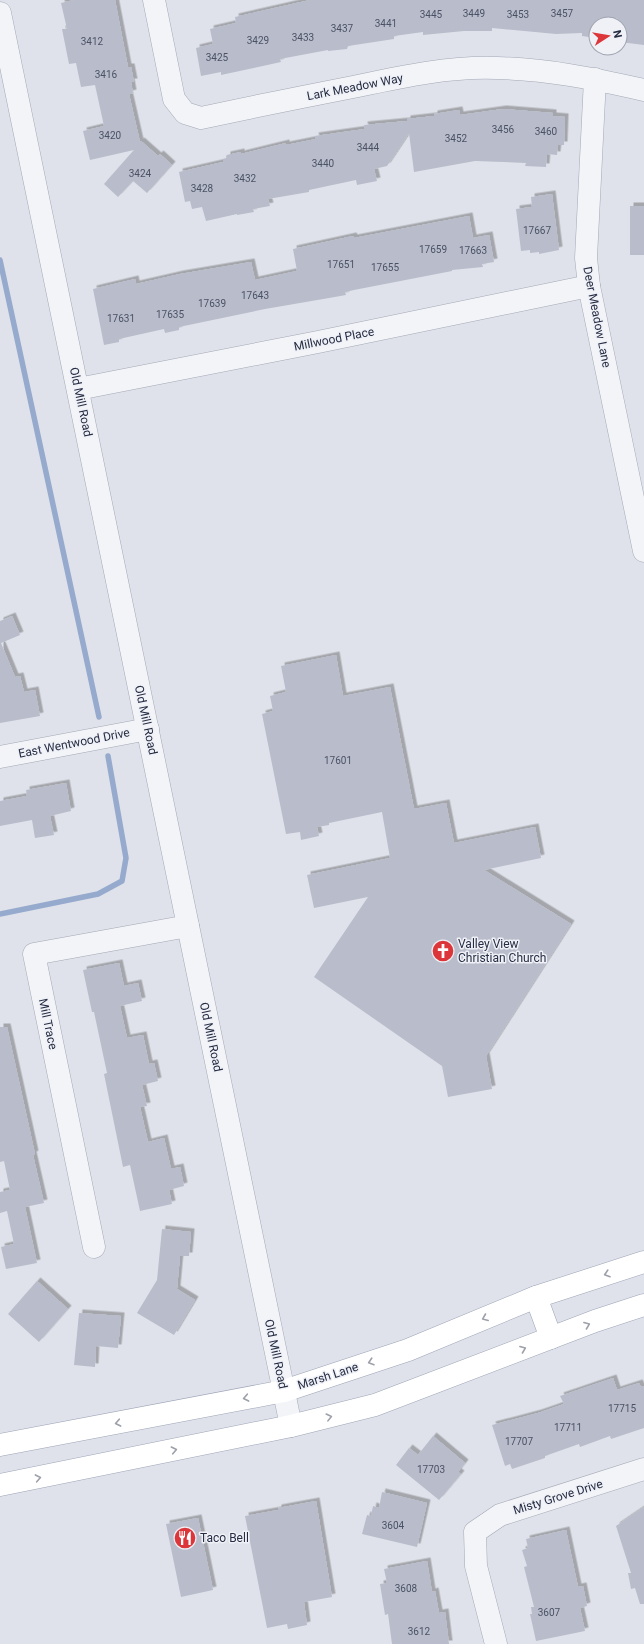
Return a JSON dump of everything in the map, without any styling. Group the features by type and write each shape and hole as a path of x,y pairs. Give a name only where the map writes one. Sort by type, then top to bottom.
{"main road":[{"name":"Marsh Lane","path":"0,1445 284,1391 408,1350 536,1297 644,1262"},
{"path":"536,1297 550,1338"},
{"path":"0,1485 291,1426 375,1405 550,1338 644,1305"}],"street":[{"name":"Lark Meadow Way","path":"154,0 174,99 185,113 201,118 393,79 448,70 496,68 541,70 595,79 644,90"},
{"name":"Old Mill Road","path":"0,13 291,1426"},
{"name":"Deer Meadow Lane","path":"595,79 586,258 589,286 644,551"},
{"name":"Millwood Place","path":"78,389 318,342 589,286"},
{"name":"East Wentwood Drive","path":"0,757 148,729"},
{"name":"Mill Trace","path":"94,1247 34,954 188,926"},
{"name":"Misty Grove Drive","path":"496,1644 476,1566 475,1532 500,1515 644,1470"}],"building":[{"path":"74,0 115,0 128,67 131,67 134,82 131,82 133,93 129,94 140,142 141,141 158,156 160,154 172,165 147,193 133,181 118,197 104,184 134,150 90,160 83,131 104,126 95,85 81,87 76,63 69,64 62,29 67,29 61,3"},
{"path":"310,0 644,0 644,45 628,43 628,16 588,16 588,37 582,36 582,33 556,34 492,28 492,31 464,31 423,35 423,32 394,36 394,39 348,46 347,49 328,50 280,59 281,62 221,75 221,72 201,76 196,48 213,44 210,29 236,23 235,17"},
{"path":"503,109 553,113 553,116 565,117 564,145 558,145 557,155 547,154 546,167 525,166 526,163 475,161 414,172 409,133 387,166 374,169 377,181 357,185 356,180 309,190 309,192 268,199 270,206 253,209 254,212 206,221 202,207 192,209 190,201 185,202 179,172 223,162 223,159 227,158 227,155 241,152 241,154 286,143 286,145 316,139 315,136 365,129 364,125 407,121 407,119 434,116 434,114 459,110 460,115"},
{"path":"552,194 559,250 539,254 539,252 530,253 530,250 521,251 516,209 532,207 531,197"},
{"path":"630,206 644,206 644,255 630,255"},
{"path":"469,216 473,238 489,235 494,262 482,264 483,267 452,270 354,290 345,292 346,295 265,309 179,327 179,330 165,333 164,329 119,339 119,342 104,345 93,289 135,279 136,284 180,274 251,262 255,280 297,271 293,249 353,236 354,238"},
{"path":"12,616 20,635 1,643 15,677 20,676 24,692 35,690 40,716 0,723 0,621"},
{"name":"Valley View Christian Church","path":"336,655 343,696 390,687 414,809 446,803 454,843 535,827 541,858 484,870 571,924 486,1056 492,1089 448,1097 442,1066 314,977 368,897 314,908 307,875 390,858 382,812 317,827 319,836 301,840 300,832 286,834 262,714 273,711 270,696 286,692 281,666"},
{"path":"66,783 71,811 50,816 54,835 35,838 32,820 0,826 0,801 27,796 26,790"},
{"path":"119,963 124,986 138,983 142,1001 120,1006 127,1038 143,1035 149,1064 154,1063 158,1081 142,1085 147,1106 140,1107 148,1142 164,1138 171,1169 180,1167 184,1186 169,1190 172,1204 140,1211 130,1165 123,1167 104,1074 107,1073 83,970"},
{"path":"0,1027 7,1027 35,1154 33,1155 44,1203 25,1207 37,1263 6,1269 1,1247 14,1244 7,1211 0,1213 0,1192 10,1190 4,1161 0,1162"},
{"path":"162,1229 191,1232 189,1256 180,1256 177,1289 195,1300 174,1335 137,1313 157,1280"},
{"path":"37,1281 68,1309 39,1342 8,1314"},
{"path":"79,1313 121,1316 118,1348 96,1346 95,1367 74,1365"},
{"path":"613,1378 617,1390 639,1383 641,1387 644,1386 644,1428 611,1439 610,1436 580,1447 579,1444 545,1456 545,1458 512,1469 510,1464 505,1466 492,1425 538,1413 564,1404 560,1396"},
{"path":"433,1436 465,1463 458,1472 461,1474 439,1500 396,1465 409,1448 418,1455"},
{"path":"382,1492 427,1503 417,1547 362,1534 367,1515 371,1516 373,1506 379,1508"},
{"path":"316,1501 332,1597 304,1602 307,1625 288,1629 287,1624 267,1628 245,1516"},
{"path":"644,1507 644,1604 640,1604 635,1588 631,1589 628,1573 631,1573 616,1526"},
{"path":"198,1518 213,1590 181,1597 166,1524"},
{"path":"566,1530 578,1587 583,1586 587,1606 580,1608 585,1631 536,1641 530,1614 532,1614 531,1607 534,1607 524,1567 527,1566 522,1550 528,1548 526,1539"},
{"path":"427,1561 432,1592 435,1591 439,1613 445,1612 449,1644 392,1644 388,1614 385,1615 380,1584 387,1583 384,1569"}],"waterway":[{"path":"0,260 99,717"},
{"path":"0,914 98,894 122,881 126,858 108,756"}],"place":[{"name":"Valley View Christian Church","path":"443,951"},
{"name":"Taco Bell","path":"185,1538"}]}
